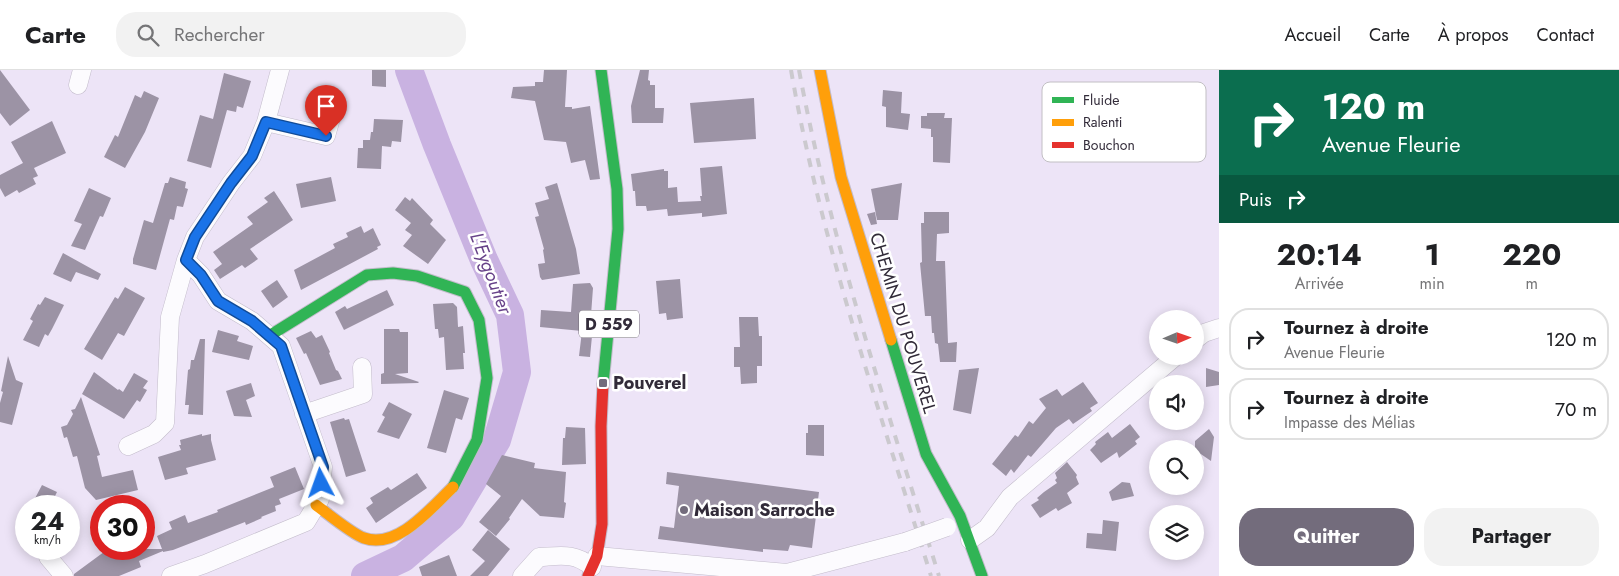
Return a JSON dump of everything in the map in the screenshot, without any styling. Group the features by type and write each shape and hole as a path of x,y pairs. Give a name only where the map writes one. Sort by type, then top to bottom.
{"street":[{"path":"128,446 154,434 165,423 170,317 186,260 195,237 231,183 252,156 266,122 280,70"},
{"name":"D 559","path":"592,566 602,524 601,426 603,383 618,229 617,189 601,70"},
{"name":"CHEMIN DU POUVEREL","path":"820,70 841,177 923,444 934,472 951,498 954,525 970,540 982,576"},
{"path":"266,122 326,136 332,115"},
{"path":"171,576 204,570 306,522 320,499 323,467 281,346 252,321 218,301 201,275 186,260"},
{"path":"269,336 367,275 385,271 427,277 465,292 478,320 486,378 477,440 455,485 406,531 380,541 363,538 316,505"},
{"path":"1204,333 1219,328"},
{"path":"970,540 987,528 1010,497 1165,365"},
{"path":"304,414 363,394 362,367"},
{"path":"522,576 539,558 574,556 592,566 786,572 807,569 906,542 954,525"},
{"path":"51,560 64,576"}],"building":[{"path":"0,70 30,110 10,126 0,113"},
{"path":"372,70 386,70 386,87 372,86"},
{"path":"544,70 567,70 565,107 572,107 572,109 590,106 600,179 590,180 585,160 571,163 566,142 544,140 535,101 511,98 513,87 535,86 535,82 543,82"},
{"path":"640,70 649,70 648,80 650,85 655,85 655,108 664,108 663,123 632,123 631,106"},
{"path":"224,73 251,81 243,108 237,106 236,112 227,110 211,168 187,161 200,115 213,119"},
{"path":"883,90 902,92 901,113 910,114 908,130 886,127 886,107 882,106"},
{"path":"144,91 159,98 145,132 125,168 104,157 115,135 118,137 135,95 141,98"},
{"path":"754,98 756,139 694,143 690,103"},
{"path":"927,113 945,113 944,118 952,118 950,163 933,162 933,137 931,137 931,129 921,128 921,116 927,116"},
{"path":"374,119 403,120 401,142 392,141 391,147 382,146 381,169 357,168 358,148 363,148 363,140 370,140"},
{"path":"52,121 66,153 34,168 38,176 33,178 36,184 19,193 17,190 5,197 0,188 0,175 23,163 11,142"},
{"path":"722,166 727,214 702,217 702,213 668,216 667,209 647,211 646,206 636,206 631,174 664,169 664,171 668,171 668,188 677,187 678,202 701,201 700,168"},
{"path":"170,177 186,182 185,188 188,189 183,207 177,206 174,220 170,219 156,270 133,264 144,220 153,223 165,183 168,183"},
{"path":"331,177 336,201 301,208 296,184"},
{"path":"557,183 576,249 580,274 542,280 538,264 545,263 544,249 535,217 539,216 535,203 549,199 545,187"},
{"path":"902,183 898,220 877,220 871,189"},
{"path":"89,188 111,198 103,217 100,216 85,250 71,246 82,224 74,221"},
{"path":"274,191 293,220 250,249 258,259 245,268 242,265 220,279 214,270 222,264 213,252 253,224 247,217 268,202 264,198"},
{"path":"405,197 410,201 412,198 433,220 430,224 446,240 428,264 403,246 412,235 405,230 411,223 395,210"},
{"path":"875,212 877,224 871,225 867,214"},
{"path":"924,212 949,212 949,233 937,234 936,261 945,261 948,343 957,342 956,362 940,362 938,344 935,343 934,333 932,333 931,316 925,316 920,263 922,262 921,223 924,223"},
{"path":"361,226 364,233 373,228 381,245 377,247 378,249 301,290 294,270 335,248 333,244 348,237 346,233"},
{"path":"63,253 101,274 98,280 76,272 71,282 53,274"},
{"path":"680,279 683,318 667,320 666,313 659,314 656,281"},
{"path":"277,280 288,297 273,308 261,291"},
{"path":"590,283 593,288 591,315 594,315 590,357 579,356 582,331 540,327 541,310 571,312 573,284"},
{"path":"125,287 145,298 124,336 118,333 102,360 84,349 115,297 118,299"},
{"path":"387,290 394,305 344,330 335,312 345,306 347,309"},
{"path":"45,297 64,305 48,336 45,334 39,347 23,340 33,321 30,319 38,304 40,305"},
{"path":"453,303 457,307 458,327 463,326 464,369 446,370 444,337 439,338 438,329 435,329 433,304"},
{"path":"739,317 758,317 759,336 762,336 762,366 757,366 757,383 741,384 740,367 734,367 734,347 740,347"},
{"path":"384,329 399,329 400,332 408,332 408,373 395,374 418,383 381,384 381,374 384,373"},
{"path":"218,330 239,336 237,341 253,346 249,360 212,352"},
{"path":"311,331 316,338 322,335 336,370 342,379 320,385 306,353 304,354 296,338"},
{"path":"200,339 205,339 203,415 188,414 189,405 185,405 188,370 190,369 191,360 194,360"},
{"path":"8,356 16,380 23,383 12,425 0,422 0,403 3,392 1,391"},
{"path":"979,368 971,414 953,410 959,370"},
{"path":"1206,368 1219,372 1219,385 1206,387"},
{"path":"94,372 123,392 134,373 148,381 143,388 147,390 140,402 137,400 124,419 82,394"},
{"path":"1083,382 1098,403 1090,408 1092,411 1073,424 1069,419 1056,428 1031,457 1028,455 1014,473 1011,469 1006,476 992,464 1015,435 1018,437 1029,421 1033,424 1046,408 1039,399 1057,389 1062,396"},
{"path":"251,383 255,396 246,400 252,417 234,416 226,391"},
{"path":"444,390 469,398 462,420 456,418 446,453 427,448"},
{"path":"81,397 100,455 97,456 102,477 133,470 138,490 117,495 91,495 85,488 77,456 73,457 67,437 64,438 61,427 67,425 73,414 71,410 75,409"},
{"path":"389,402 412,414 399,439 377,432 385,417 382,415"},
{"path":"344,418 345,420 349,419 366,471 346,477 330,422"},
{"path":"1130,424 1140,437 1135,441 1137,444 1119,458 1117,452 1101,463 1090,450 1096,444 1095,442 1108,432 1112,438"},
{"path":"808,425 824,425 824,456 806,455"},
{"path":"566,427 585,428 586,464 562,465 563,438 565,438"},
{"path":"1209,429 1214,437 1211,461 1204,456 1204,440 1196,440"},
{"path":"202,434 202,436 211,434 216,460 186,468 188,474 165,480 158,457 181,450 180,440"},
{"path":"502,455 535,463 534,468 566,472 564,518 540,516 522,499 510,519 496,536 479,522 501,496 486,484"},
{"path":"1067,462 1077,475 1079,484 1067,493 1072,503 1058,511 1056,508 1040,518 1031,505 1039,500 1037,498 1044,492 1057,483 1055,473"},
{"path":"295,467 304,489 279,499 281,504 275,506 276,511 262,518 246,525 245,522 173,550 155,554 155,549 162,549 157,536 172,529 169,522 185,515 188,523 218,512 217,510 274,487 270,477"},
{"path":"667,472 819,492 812,548 790,545 788,551 763,549 763,552 658,539 660,526 674,528 679,486 666,484"},
{"path":"417,473 427,488 376,523 366,508 373,503 370,498 388,487 391,490"},
{"path":"1122,482 1130,483 1134,496 1112,501 1109,492"},
{"path":"42,485 57,492 56,495 37,495"},
{"path":"1103,520 1119,522 1116,551 1086,548 1087,533 1102,534"},
{"path":"488,530 510,549 488,576 470,576 485,561 472,550"},
{"path":"449,555 457,576 422,576 419,567"},
{"path":"93,560 141,560 139,561 141,567 119,576 74,576 74,574"}],"waterway":[{"name":"L'Eygoutier","path":"365,576 403,558 451,517 497,440 517,372 510,315 484,260 409,70"}],"railway":[{"path":"791,70 803,134 835,262 931,576"},
{"path":"799,70 827,198 861,325 939,576"}],"traffic: fast":[{"path":"601,70 617,189 618,229 603,384"},
{"path":"269,336 367,275 393,273 417,276 465,292 479,320 487,378 477,440 453,487"},
{"path":"891,340 926,454 960,516 982,576"}],"traffic: slow":[{"path":"820,70 841,177 891,340"},
{"path":"316,505 359,536 376,540 389,538 413,525 453,487"}],"traffic: jam":[{"path":"588,576 597,556 602,524 601,426 603,384"}],"place":[{"name":"Pouverel","path":"603,383"},
{"name":"Maison Sarroche","path":"684,510"}],"route":[{"path":"321,483 323,467 281,346 252,321 218,301 201,275 186,260 195,237 231,183 252,156 266,122 326,136"}]}
